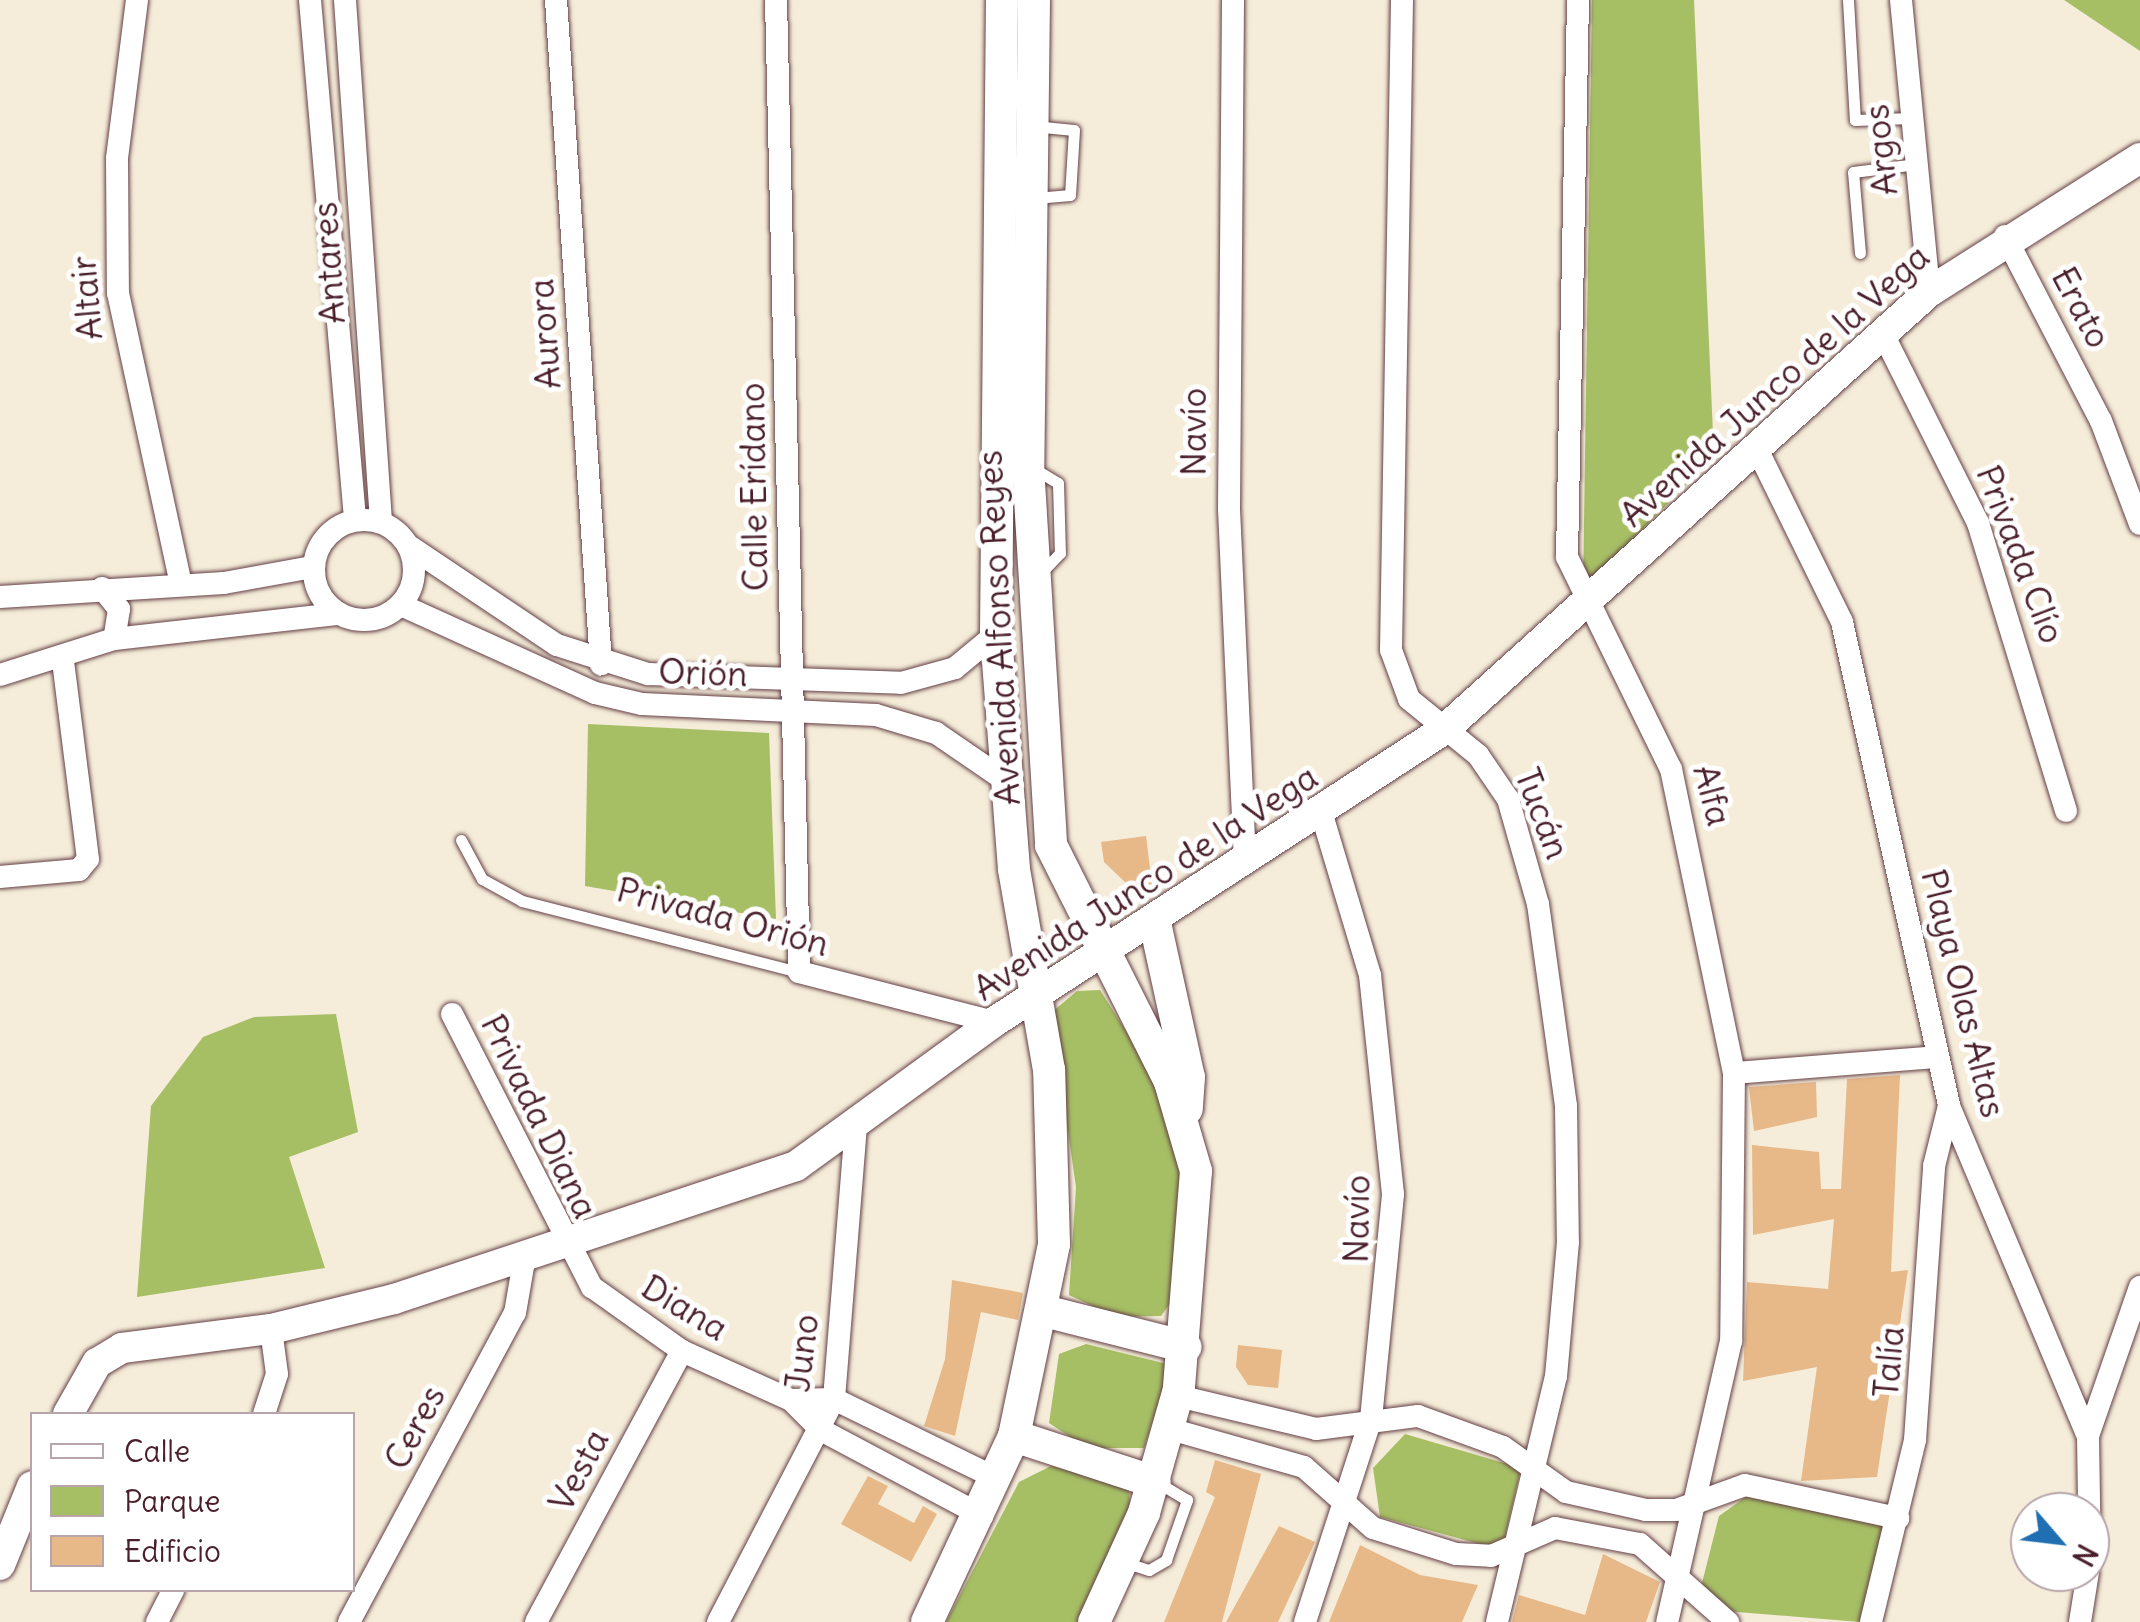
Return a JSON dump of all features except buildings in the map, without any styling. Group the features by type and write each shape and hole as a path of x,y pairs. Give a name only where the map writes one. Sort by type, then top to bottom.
{"main road":[{"name":"Avenida Alfonso Reyes","path":"927,1622 983,1516 1014,1436 1044,1311 1056,1151 1006,781 996,634 1002,0"},
{"name":"Avenida Alfonso Reyes","path":"1034,0 1028,466 1031,580 1050,846 1101,956 1185,1118 1196,1213 1186,1347 1170,1429 1155,1482 1094,1622"},
{"path":"1155,922 1189,1078 1185,1118"},
{"path":"1044,1311 1186,1347"},
{"path":"1014,1436 1155,1482"}],"street":[{"name":"Altair","path":"137,0 117,159 118,293 181,585"},
{"name":"Antares","path":"310,0 356,519"},
{"name":"Antares","path":"346,0 381,522"},
{"name":"Aurora","path":"556,0 601,664"},
{"name":"Calle Erídano","path":"776,0 800,972"},
{"name":"Navío","path":"1233,0 1228,509 1245,864"},
{"name":"Tucán","path":"1402,0 1391,650 1402,689 1508,798 1560,1038 1568,1242 1538,1470 1497,1622"},
{"name":"Alfa","path":"1578,0 1567,557 1585,607 1628,667 1671,769 1734,1073 1731,1341 1699,1501 1667,1622"},
{"name":"Argos","path":"1901,0 1929,292"},
{"name":"Avenida Junco de la Vega","path":"69,1412 108,1352 271,1329 524,1261 778,1176 856,1126 994,1022 1322,815 1445,729 1585,607 1756,445 1929,292 2005,236 2140,158"},
{"name":"Erato","path":"2005,236 2134,488 2140,524"},
{"name":"Privada Clío","path":"1882,334 1978,523 2066,811"},
{"name":"Playa Olas Altas","path":"1756,445 1842,622 1949,1106 2088,1436 2089,1492"},
{"path":"0,675 62,662 114,639 337,614 382,618 401,604 415,566 409,546 381,522 356,519 319,545 312,568 318,594 337,614"},
{"name":"Orión","path":"409,546 601,664 794,682 935,676 996,634"},
{"path":"0,597 181,585 312,568"},
{"path":"102,588 118,609 114,639"},
{"name":"Orión","path":"401,604 595,693 642,704 795,710 908,722 1006,781"},
{"path":"0,877 86,864 62,662"},
{"name":"Navío","path":"1305,1622 1372,1419 1392,1249 1387,1084 1358,922 1322,815"},
{"name":"Privada Orión","path":"800,972 994,1022"},
{"name":"Privada Diana","path":"452,1014 564,1247"},
{"path":"1734,1073 1937,1057"},
{"name":"Talía","path":"1871,1622 1915,1440 1934,1166 1949,1106"},
{"name":"Juno","path":"718,1622 834,1399 856,1126"},
{"name":"Diana","path":"564,1247 592,1288 682,1351 791,1400 821,1430 983,1516"},
{"name":"Ceres","path":"348,1622 515,1312 524,1261"},
{"path":"2088,1436 2133,1328 2140,1288"},
{"path":"265,1412 278,1374 271,1329"},
{"name":"Vesta","path":"536,1622 682,1351"},
{"path":"1178,1396 1316,1429 1418,1416 1538,1470 1574,1496 1646,1510 1699,1501 1745,1486 1898,1518"},
{"name":"Diana","path":"791,1400 834,1399 998,1480"},
{"path":"1170,1429 1304,1467 1386,1534 1456,1554 1491,1556 1555,1528 1640,1544 1678,1584 1728,1622"},
{"path":"0,1565 18,1498"},
{"path":"157,1622 173,1592"},
{"path":"2080,1622 2085,1592"}],"lane":[{"path":"1848,0 1855,120 1911,118"},
{"path":"1860,253 1853,172 1916,164"},
{"name":"Privada Orión","path":"460,840 482,879 522,901 800,972"}],"green space":[{"path":"1592,0 1694,0 1714,457 1583,589"},
{"path":"2064,0 2140,0 2140,51"},
{"path":"588,724 769,733 776,919 585,886"},
{"path":"1100,990 1176,1110 1193,1271 1161,1316 1116,1317 1069,1295 1076,1187 1051,1013 1077,991"},
{"path":"336,1014 358,1132 289,1157 325,1268 137,1297 151,1106 203,1037 254,1017"},
{"path":"1086,1344 1171,1365 1144,1448 1087,1448 1049,1423 1059,1354"},
{"path":"1405,1434 1521,1468 1502,1550 1380,1517 1373,1468"},
{"path":"1051,1466 1129,1484 1131,1543 1089,1622 946,1622 1019,1482"},
{"path":"1747,1496 1887,1527 1860,1622 1725,1611 1702,1583 1719,1516"}]}
